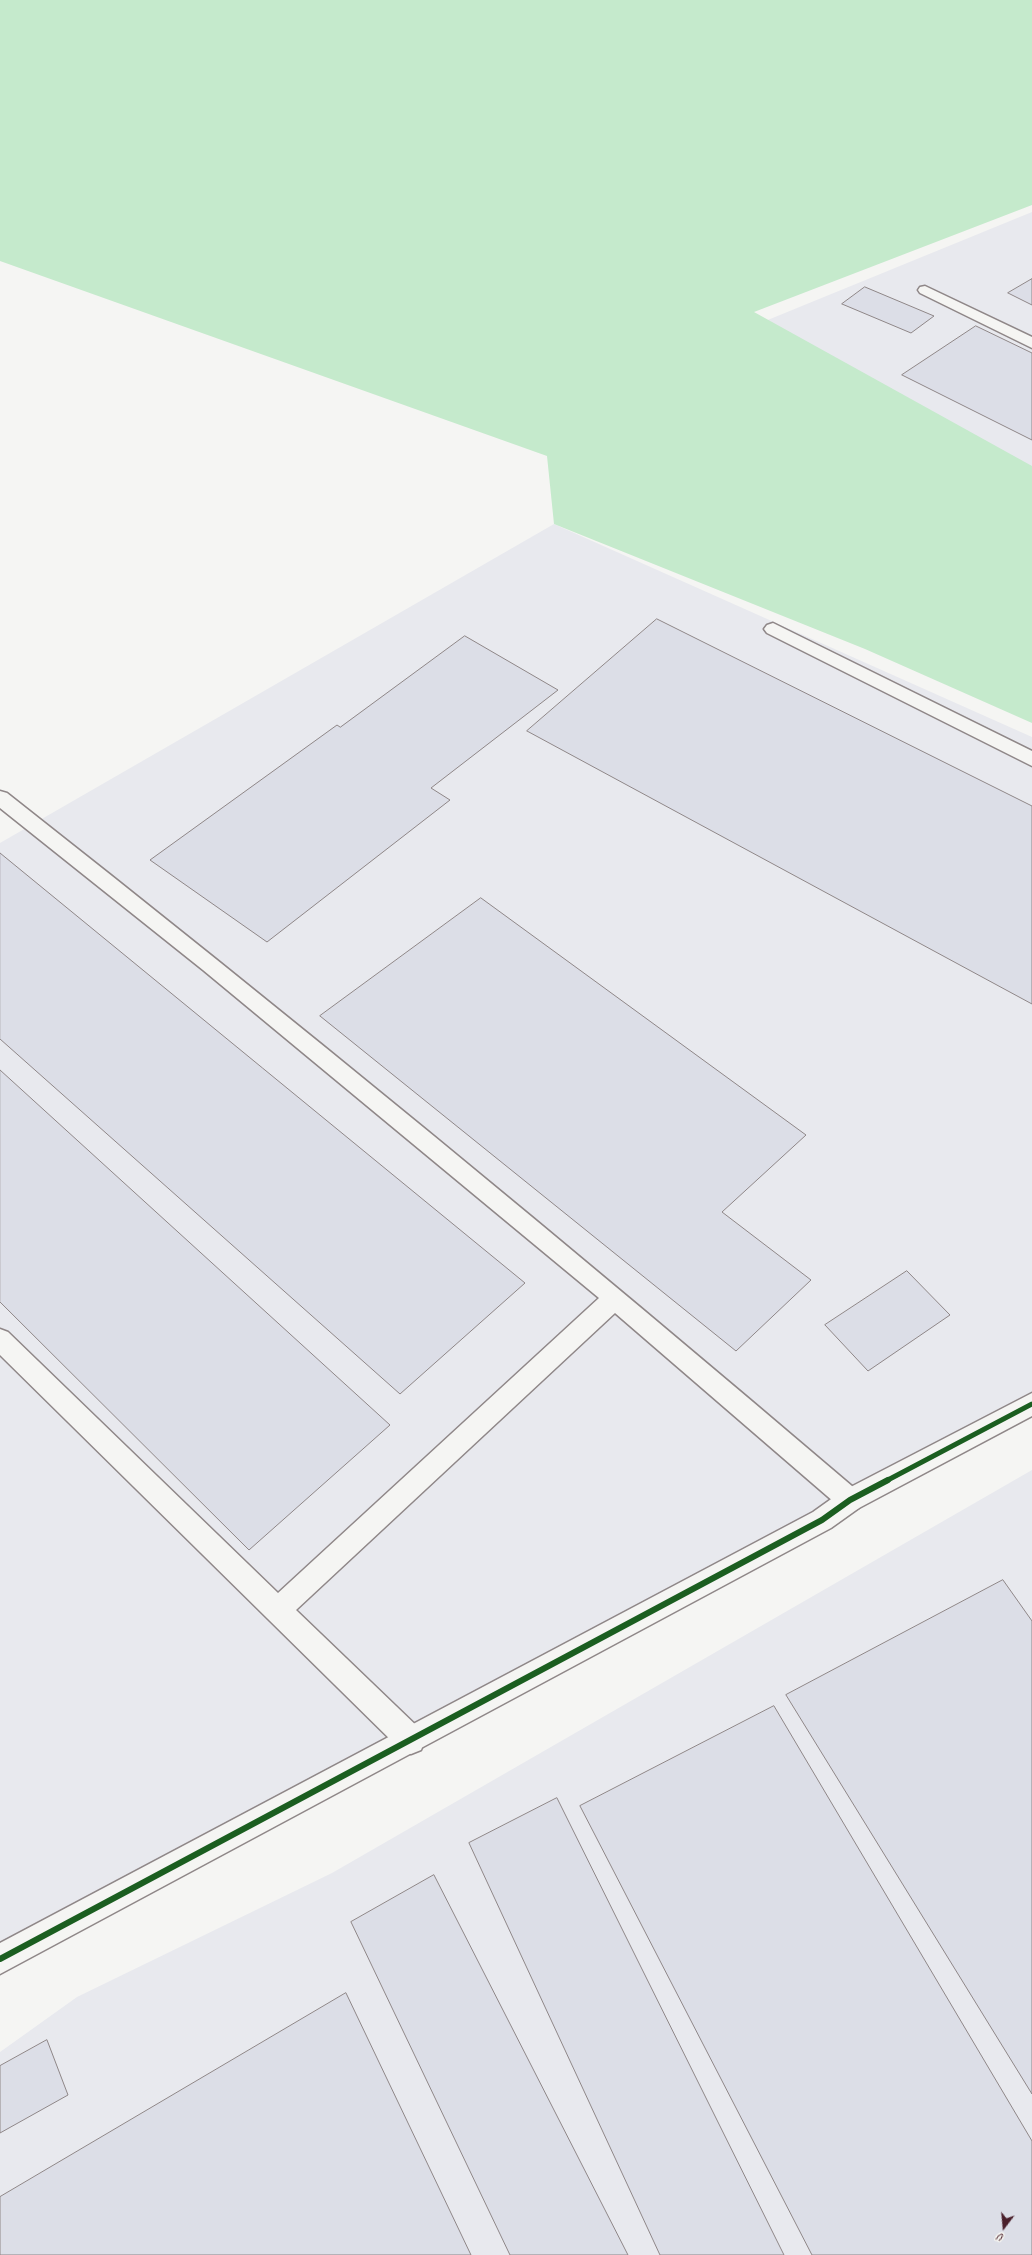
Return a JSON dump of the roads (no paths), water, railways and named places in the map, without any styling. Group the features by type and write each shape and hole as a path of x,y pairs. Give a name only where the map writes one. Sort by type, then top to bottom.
{"street":[{"path":"925,290 1032,343"},
{"path":"773,629 1032,759"},
{"path":"0,798 210,964 615,1298 850,1500"},
{"path":"278,1610 615,1298"},
{"path":"0,1339 411,1740"},
{"path":"0,1959 815,1524 850,1500 1032,1404"}]}
